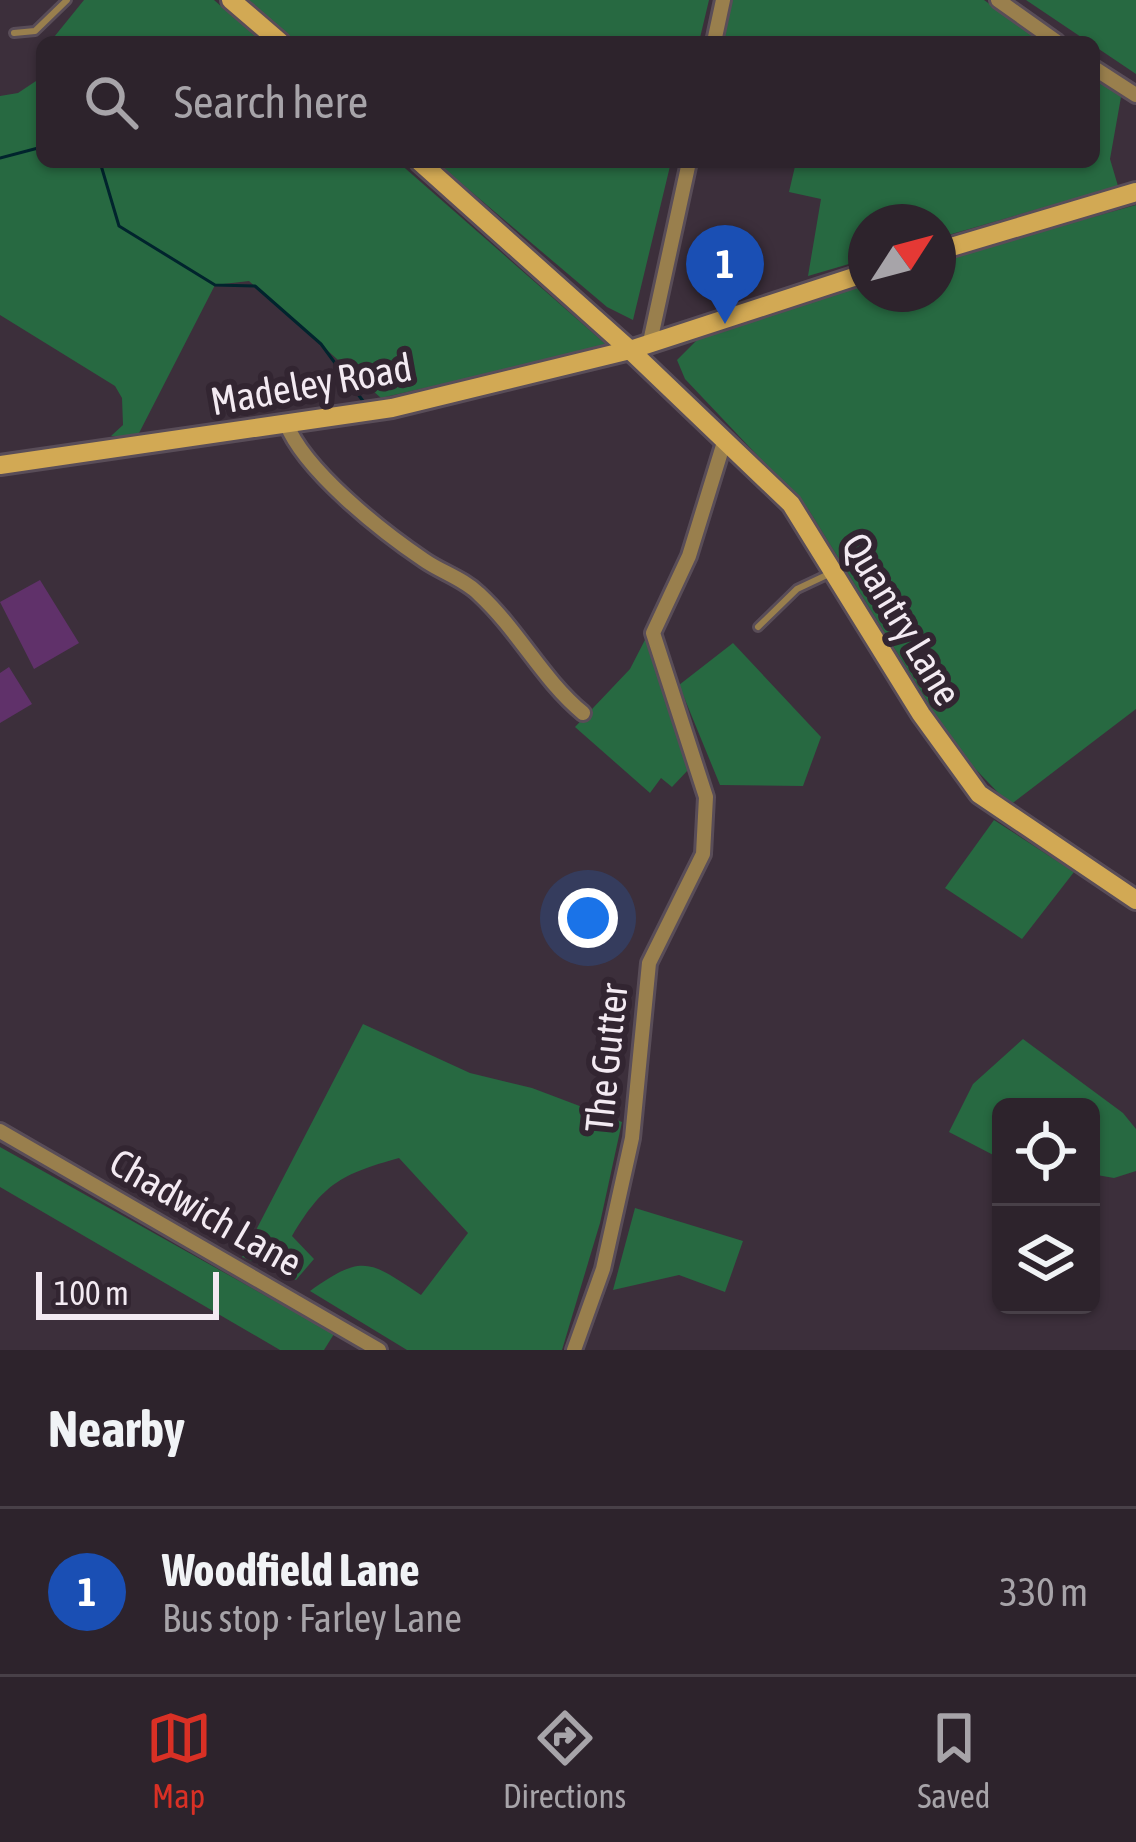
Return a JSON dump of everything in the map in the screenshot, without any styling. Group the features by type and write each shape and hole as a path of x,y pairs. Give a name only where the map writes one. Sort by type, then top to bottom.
{"street":[{"path":"231,0 273,36"},
{"path":"715,36 723,0"},
{"path":"998,0 1049,36"},
{"path":"1100,72 1136,95"},
{"name":"Quantry Lane","path":"426,168 630,350 791,504 957,770 979,794 1136,900"},
{"path":"650,341 688,168"},
{"path":"956,246 1136,192"},
{"name":"Madeley Road","path":"0,465 392,407 630,350 848,279"},
{"path":"286,423 294,445 379,524 422,559 476,590 524,641 556,691 583,713"},
{"name":"The Gutter","path":"574,1350 604,1268 632,1138 649,963 703,854 706,797 653,633 689,556 725,439"},
{"name":"Chadwich Lane","path":"0,1131 379,1350"}],"lane":[{"path":"14,33 35,31 67,0"},
{"path":"758,627 797,589 833,571"}],"green space":[{"path":"84,0 214,0 255,36 55,36"},
{"path":"247,0 709,0 700,36 288,36"},
{"path":"731,0 984,0 1035,36 722,36"},
{"path":"1026,0 1136,0 1136,74 1100,50 1100,36 1080,36"},
{"path":"36,81 36,168 405,168 608,346 381,398 249,281 215,285 137,437 111,436 123,425 122,398 115,386 0,315 0,96 18,93"},
{"path":"1100,82 1121,97 1110,159 1118,186 956,233 956,204 848,204 848,264 808,276 821,199 789,192 795,168 1100,168"},
{"path":"443,168 670,168 633,320 607,307"},
{"path":"1136,205 1136,709 1010,805 958,751 808,509 685,379 677,360 702,335 848,286 848,312 956,312 956,255"},
{"path":"648,634 688,770 672,787 661,778 650,793 575,727 630,669"},
{"path":"733,643 821,737 803,786 720,785 679,685"},
{"path":"994,820 1074,872 1022,939 945,888"},
{"path":"363,1024 470,1073 532,1088 622,1122 600,1223 562,1350 407,1350 310,1291 343,1271 366,1266 421,1295 468,1233 399,1158 348,1176 314,1204 292,1236 314,1259 296,1280 242,1257"},
{"path":"1023,1039 1123,1113 1136,1129 1136,1171 1114,1178 1100,1176 1100,1098 992,1098 992,1154 949,1132 973,1084"},
{"path":"0,1147 334,1334 324,1350 280,1350 0,1187"},
{"path":"635,1208 743,1241 725,1292 679,1275 613,1290"}],"building":[{"path":"40,580 79,643 34,669 0,602"},
{"path":"9,667 32,704 0,723 0,673"}],"waterway":[{"path":"0,158 36,149"},
{"path":"102,168 119,226 215,285 255,286 321,344 363,401"}],"place":[{"name":"Woodfield Lane","path":"725,324"}]}
